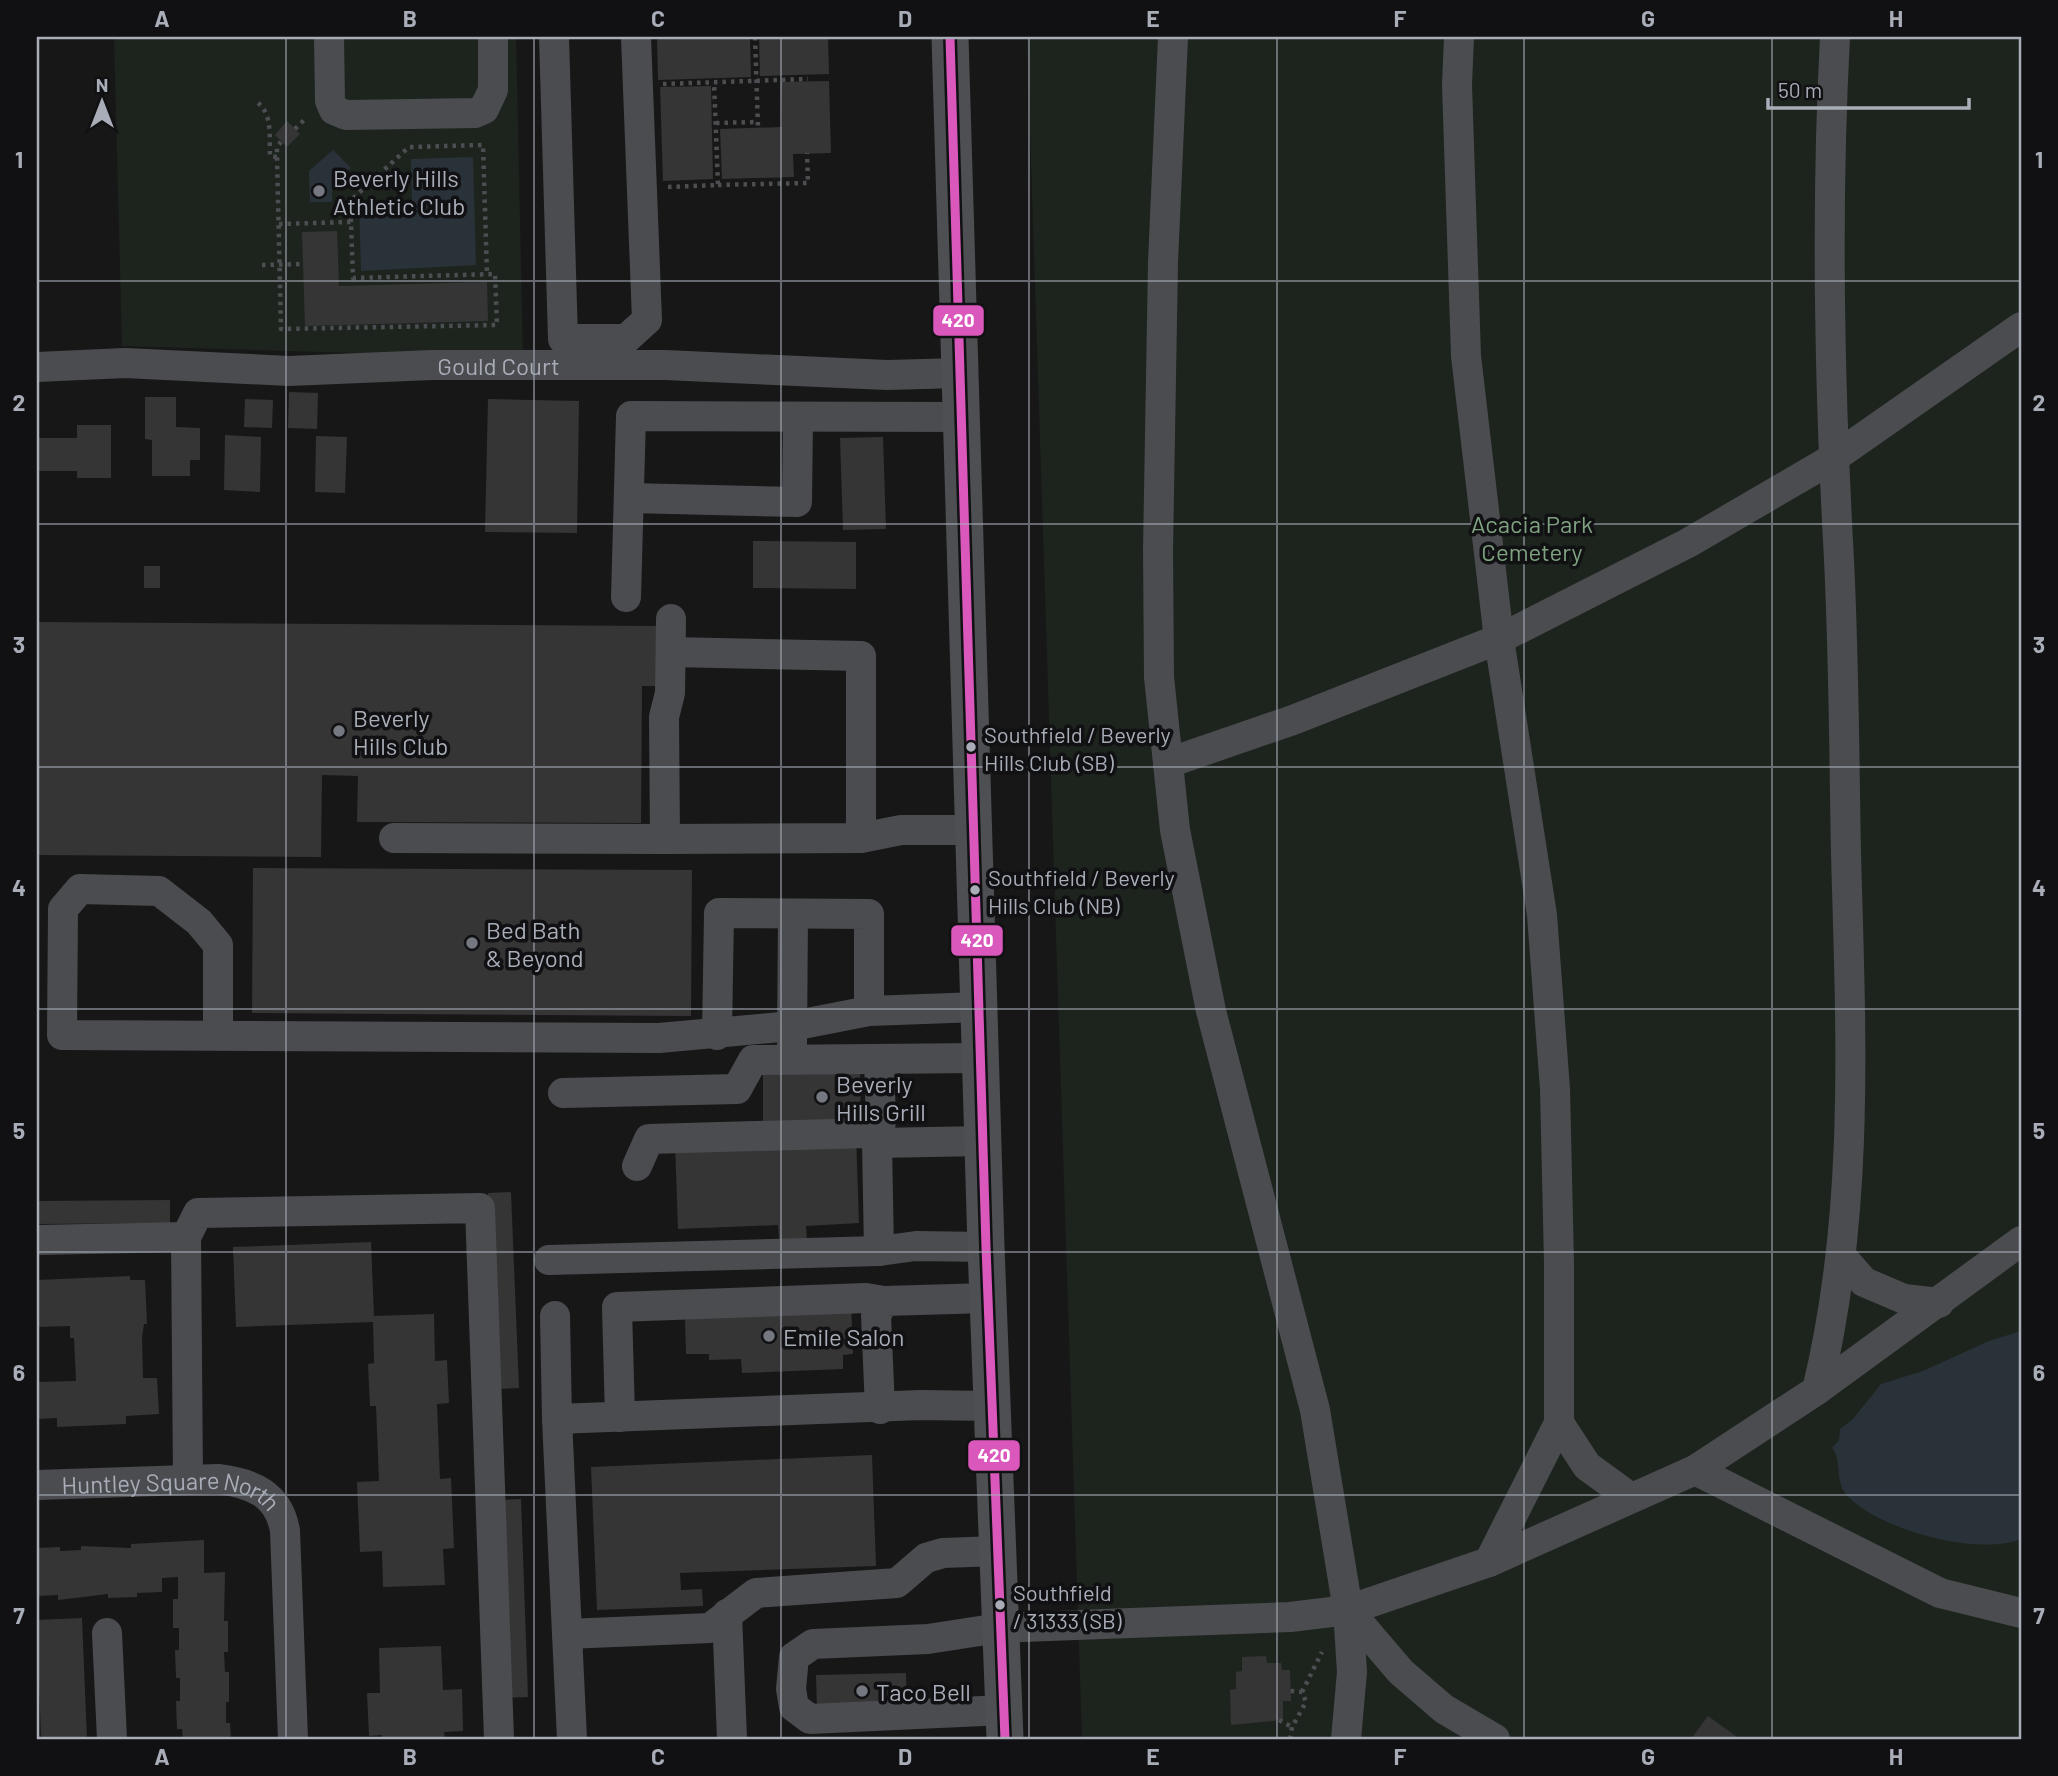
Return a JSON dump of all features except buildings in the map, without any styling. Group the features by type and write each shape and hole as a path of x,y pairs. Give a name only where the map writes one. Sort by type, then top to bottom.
{"main road":[{"path":"950,37 986,1247 1004,1725"}],"street":[{"path":"328,37 330,101 334,110 346,115 475,113 484,109 494,90 493,37"},
{"path":"554,37 563,339 626,340 648,320 636,37"},
{"path":"1173,37 1163,262 1157,550 1158,677 1175,830 1211,1011 1315,1410 1348,1610 1352,1672 1346,1739"},
{"path":"1459,37 1457,85 1466,356 1499,639 1542,915 1555,1089 1559,1423 1489,1562"},
{"path":"1817,1390 1831,1334 1842,1257 1850,1145 1851,1025 1839,541 1832,459 1828,223 1835,37"},
{"path":"1168,763 1293,720 1499,639 1688,543 1832,459 2021,327"},
{"name":"Gould Court","path":"37,367 125,363 303,371 432,365 665,365 887,375 960,373"},
{"path":"626,597 631,416 798,419 962,417"},
{"path":"629,498 796,502 798,419"},
{"path":"665,839 664,717 670,693 671,619"},
{"path":"671,652 861,656 861,838"},
{"path":"394,838 861,838 901,830 975,830"},
{"path":"218,1036 218,945 199,922 159,891 80,889 63,909 62,1035 218,1036 659,1038 717,1035 792,1026 869,1011 979,1007"},
{"path":"717,1035 719,914 869,914 869,1011"},
{"path":"793,914 793,1059"},
{"path":"563,1093 737,1089 753,1060 981,1058"},
{"path":"879,1059 879,1251"},
{"path":"637,1166 649,1139 868,1133 877,1143 983,1141"},
{"path":"188,1479 186,1237 198,1213 480,1208 499,1739"},
{"path":"37,1240 186,1237"},
{"path":"1004,1725 810,1719 794,1707 790,1689 794,1657 813,1644 928,1639 999,1628 1290,1617 1348,1610 1489,1562 1695,1469 1817,1390 2021,1241"},
{"path":"549,1260 879,1251 916,1246 986,1247"},
{"path":"1842,1257 1864,1282 1904,1299 1939,1303"},
{"path":"620,1417 617,1307 866,1298 884,1301 988,1298"},
{"path":"880,1409 876,1315 884,1301"},
{"path":"555,1316 557,1419 572,1739"},
{"path":"557,1419 880,1409 921,1405 992,1406"},
{"path":"1559,1423 1587,1466 1631,1498"},
{"path":"1695,1469 1940,1593 2020,1610"},
{"name":"Huntley Square North","path":"37,1485 188,1479 238,1482 257,1489 278,1507 285,1531 293,1739"},
{"path":"567,1634 710,1628 756,1593 897,1583 926,1558 943,1553 998,1551"},
{"path":"1348,1610 1401,1672 1444,1709 1495,1739"},
{"path":"727,1614 732,1739"},
{"path":"107,1633 112,1739"}],"path":[{"path":"716,123 758,125 755,37"},
{"path":"638,84 808,79"},
{"path":"714,82 718,186"},
{"path":"258,103 266,109 269,119 270,156 277,157"},
{"path":"281,142 277,147 281,329 497,325 495,274 353,278 350,201 409,147 482,145 487,274"},
{"path":"642,188 808,183 807,153"},
{"path":"279,223 351,222"},
{"path":"262,265 303,264"},
{"path":"1290,1691 1302,1692 1306,1702 1292,1727 1290,1739"},
{"path":"1279,1720 1292,1727"}],"green space":[{"name":"Beverly Hills Athletic Club","path":"114,37 516,37 523,358 122,346"},
{"name":"Acacia Park Cemetery","path":"1027,37 2021,37 2021,1739 1082,1739"}],"shaded area":[{"path":"333,150 351,168 332,184 332,202 310,202 309,171"},
{"path":"473,157 476,265 361,271 359,201 375,201 375,204 412,203 411,159"},
{"path":"2021,1331 2021,1539 2003,1544 1980,1544 1928,1536 1879,1518 1859,1506 1845,1493 1832,1448 1839,1440 1840,1429 1853,1419 1881,1384 1923,1371 1989,1341"}],"transit line":[{"name":"420","path":"950,37 986,1247 1005,1739"}],"place":[{"name":"Beverly Hills Athletic Club","path":"319,191"},
{"name":"Beverly Hills Club","path":"339,731"},
{"name":"Southfield / Beverly Hills Club (SB)","path":"971,747"},
{"name":"Southfield / Beverly Hills Club (NB)","path":"975,890"},
{"name":"Bed Bath & Beyond","path":"472,943"},
{"name":"Beverly Hills Grill","path":"822,1097"},
{"name":"Emile Salon","path":"769,1336"},
{"name":"Southfield / 31333 (SB)","path":"1000,1605"},
{"name":"Taco Bell","path":"862,1691"}]}
